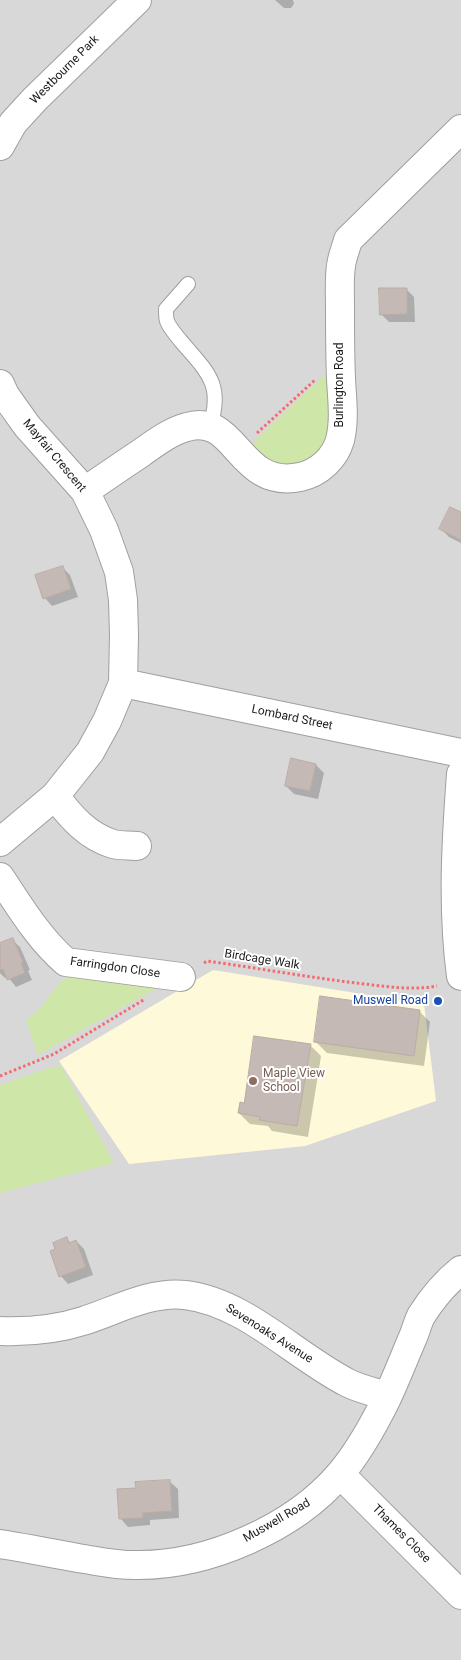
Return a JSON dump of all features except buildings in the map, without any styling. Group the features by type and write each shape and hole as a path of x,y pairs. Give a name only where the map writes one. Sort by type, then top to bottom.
{"street":[{"name":"Westbourne Park","path":"0,146 13,123 35,99 137,0"},
{"name":"Burlington Road","path":"210,426 226,436 256,468 273,477 292,478 310,474 326,463 336,449 342,427 340,356 341,264 348,240 461,129"},
{"name":"Mayfair Crescent","path":"0,384 5,396 27,426 85,491 104,530 119,572 123,600 124,635 123,683 107,721 90,752 55,796 0,842"},
{"path":"85,491 155,443 178,431 196,425 210,426"},
{"name":"Lombard Street","path":"123,683 461,753"},
{"path":"453,980 457,948 455,848 461,774"},
{"path":"55,796 72,818 92,835 114,845 137,846"},
{"name":"Farringdon Close","path":"0,877 52,950 66,962 181,977"},
{"name":"Muswell Road","path":"0,1544 123,1565 139,1566 188,1560 213,1553 240,1543 272,1527 312,1501 340,1474 365,1440 387,1396 421,1317 453,1276 461,1270"},
{"name":"Sevenoaks Avenue","path":"0,1331 30,1331 56,1328 83,1321 155,1296 185,1295 229,1308 349,1383 387,1396"},
{"name":"Thames Close","path":"340,1474 461,1595"}],"lane":[{"path":"188,284 166,309 167,321 208,374 214,385 214,414 210,426"}],"path":[{"path":"238,450 340,356"},
{"name":"Birdcage Walk","path":"0,1076 54,1054 208,961 381,986 420,989 453,980"}],"shaded area":[{"path":"0,0 461,0 461,1660 0,1660"},
{"name":"Maple View School","path":"213,970 424,1004 436,1101 305,1146 129,1164 59,1061"}],"green space":[{"path":"331,369 332,422 326,445 302,465 276,468 248,447"},
{"path":"68,976 157,988 38,1055 26,1019 43,1005 56,987"},
{"path":"61,1066 114,1163 0,1193 0,1085 49,1068"}],"place":[{"name":"Muswell Road","path":"438,1001"},
{"name":"Maple View School","path":"253,1081"}]}
